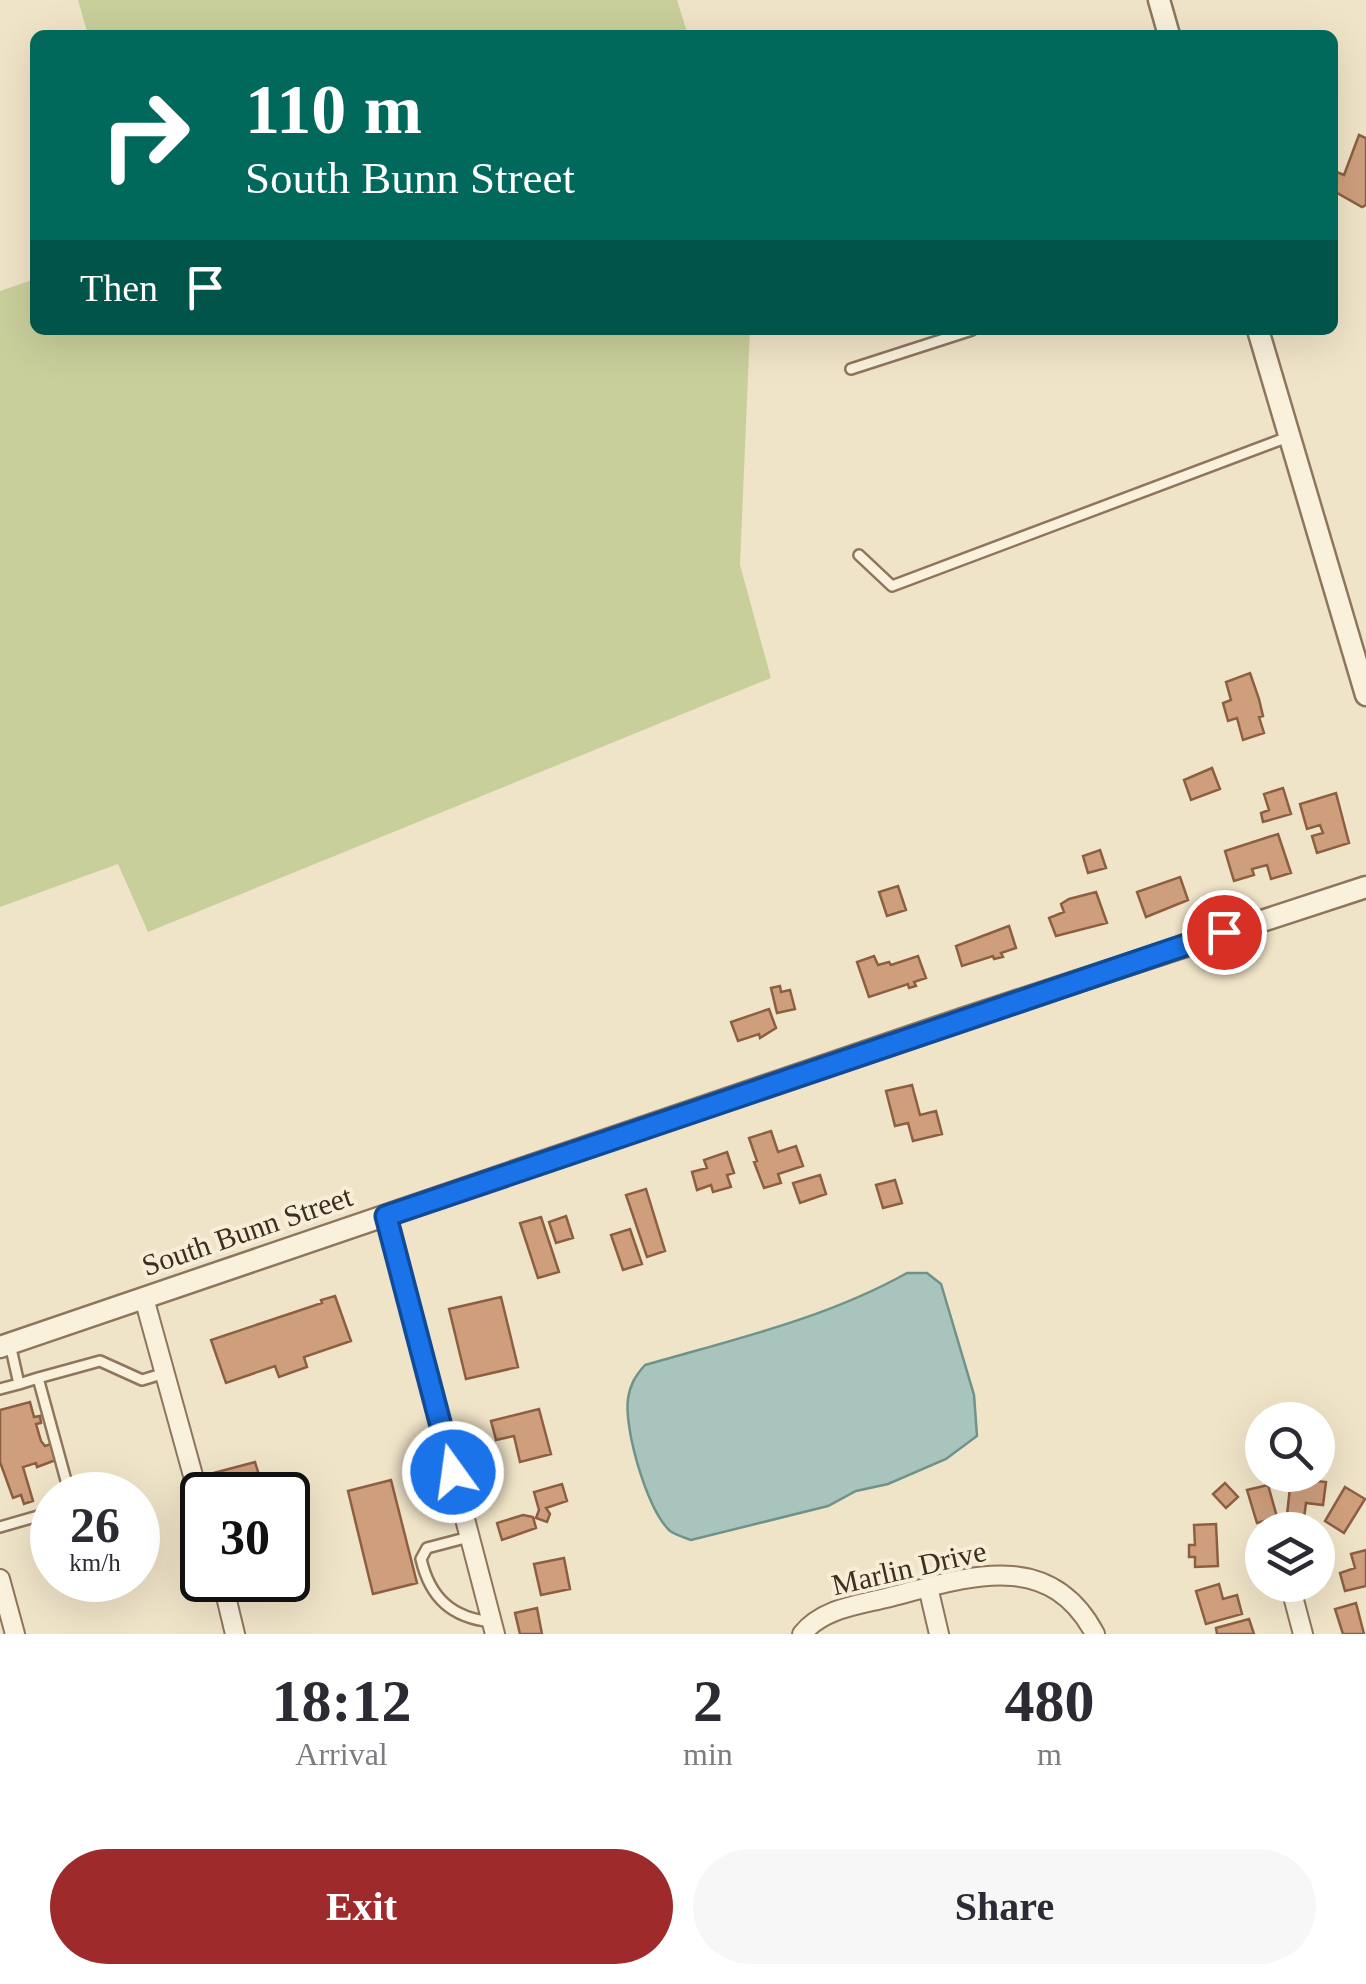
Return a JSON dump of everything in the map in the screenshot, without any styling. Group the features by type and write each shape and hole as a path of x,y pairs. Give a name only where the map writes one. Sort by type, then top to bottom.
{"street":[{"path":"1159,0 1168,30"},
{"path":"1260,335 1366,695"},
{"name":"South Bunn Street","path":"5,1345 962,1019 1366,887"},
{"path":"386,1216 493,1628"},
{"path":"144,1298 192,1472"},
{"name":"Marlin Drive","path":"802,1634 812,1623 838,1610 969,1576 1010,1574 1058,1592 1083,1614 1095,1634"},
{"path":"0,1579 15,1634"},
{"path":"928,1588 939,1634"},
{"path":"227,1602 235,1634"},
{"path":"1295,1602 1303,1634"}],"lane":[{"path":"851,369 956,335"},
{"path":"858,555 892,586 1290,436"},
{"path":"5,1345 19,1384"},
{"path":"0,1389 100,1361 142,1380 165,1373"},
{"path":"38,1378 64,1472"},
{"path":"0,1527 30,1518"},
{"path":"469,1537 427,1548 421,1559 424,1574 429,1587 454,1612 493,1628"}],"green space":[{"path":"78,0 677,0 686,30 87,30"},
{"path":"30,281 30,335 750,335 740,565 771,678 148,932 118,864 0,907 0,291"}],"water":[{"path":"907,1273 927,1273 941,1284 974,1395 977,1436 946,1459 888,1484 856,1491 828,1506 691,1540 670,1531 646,1488 630,1430 629,1394 645,1365 812,1315"}],"building":[{"path":"1359,135 1366,138 1366,205 1362,207 1338,193 1338,172 1344,175"},
{"path":"1250,673 1264,733 1243,740 1237,718 1228,721 1223,703 1231,700 1226,682"},
{"path":"1212,768 1220,789 1191,800 1184,780"},
{"path":"1283,788 1291,814 1263,822 1261,813 1269,810 1264,794"},
{"path":"1336,793 1349,843 1317,853 1312,836 1323,833 1320,825 1307,829 1300,804"},
{"path":"1278,834 1291,873 1271,879 1267,865 1252,869 1254,875 1234,881 1225,851"},
{"path":"1100,850 1106,868 1088,873 1083,856"},
{"path":"1180,877 1188,900 1146,917 1137,892"},
{"path":"898,886 906,910 887,916 879,892"},
{"path":"1096,892 1107,923 1056,936 1049,918 1064,912 1061,904"},
{"path":"1009,926 1016,948 1001,953 1003,957 993,956 962,966 956,946"},
{"path":"874,956 878,965 891,965 918,956 926,978 914,982 916,986 909,988 908,984 869,997 857,962"},
{"path":"780,986 781,992 790,990 795,1009 777,1013 771,988"},
{"path":"769,1009 776,1028 760,1038 759,1034 738,1041 731,1022"},
{"path":"912,1085 920,1115 936,1111 942,1134 913,1141 908,1123 895,1126 886,1091"},
{"path":"771,1131 778,1152 796,1146 803,1166 778,1174 781,1183 764,1188 749,1138"},
{"path":"727,1152 734,1173 727,1175 731,1187 713,1192 711,1185 697,1190 692,1172 707,1168 704,1160"},
{"path":"820,1175 826,1194 800,1203 793,1183"},
{"path":"895,1180 902,1203 883,1208 876,1185"},
{"path":"646,1189 665,1251 647,1257 626,1195"},
{"path":"566,1216 573,1238 556,1243 549,1222"},
{"path":"541,1217 559,1272 538,1278 520,1223"},
{"path":"630,1229 642,1264 623,1270 611,1235"},
{"path":"335,1296 351,1341 304,1357 307,1367 279,1377 275,1366 226,1383 211,1340"},
{"path":"501,1297 518,1367 466,1379 449,1309"},
{"path":"30,1402 34,1417 40,1416 41,1423 36,1424 41,1441 45,1446 51,1444 56,1460 23,1467 30,1491 30,1502 24,1504 21,1495 13,1498 0,1462 0,1410"},
{"path":"539,1409 551,1454 520,1462 514,1436 496,1440 491,1421"},
{"path":"255,1462 258,1472 218,1472"},
{"path":"391,1480 417,1583 373,1594 348,1491"},
{"path":"1225,1483 1238,1497 1226,1508 1213,1494"},
{"path":"562,1484 567,1501 546,1508 550,1514 547,1522 536,1518 539,1510 534,1492"},
{"path":"1345,1487 1365,1499 1344,1533 1335,1527 1335,1512 1330,1512"},
{"path":"1248,1492 1270,1492 1276,1512 1254,1512"},
{"path":"1289,1492 1325,1492 1323,1505 1306,1503 1305,1512 1287,1512"},
{"path":"523,1515 533,1517 536,1528 502,1540 497,1523"},
{"path":"1216,1524 1218,1566 1195,1567 1195,1557 1189,1557 1189,1545 1195,1545 1194,1525"},
{"path":"1366,1550 1366,1586 1345,1591 1340,1573 1355,1568 1351,1554"},
{"path":"564,1558 570,1589 541,1595 534,1564"},
{"path":"1219,1584 1223,1599 1237,1595 1242,1614 1206,1624 1196,1591"},
{"path":"1356,1603 1364,1634 1343,1634 1335,1609"},
{"path":"537,1608 542,1634 520,1634 515,1613"},
{"path":"1249,1619 1254,1634 1217,1634 1216,1628"}],"route":[{"path":"453,1472 386,1216 1224,932"}]}
